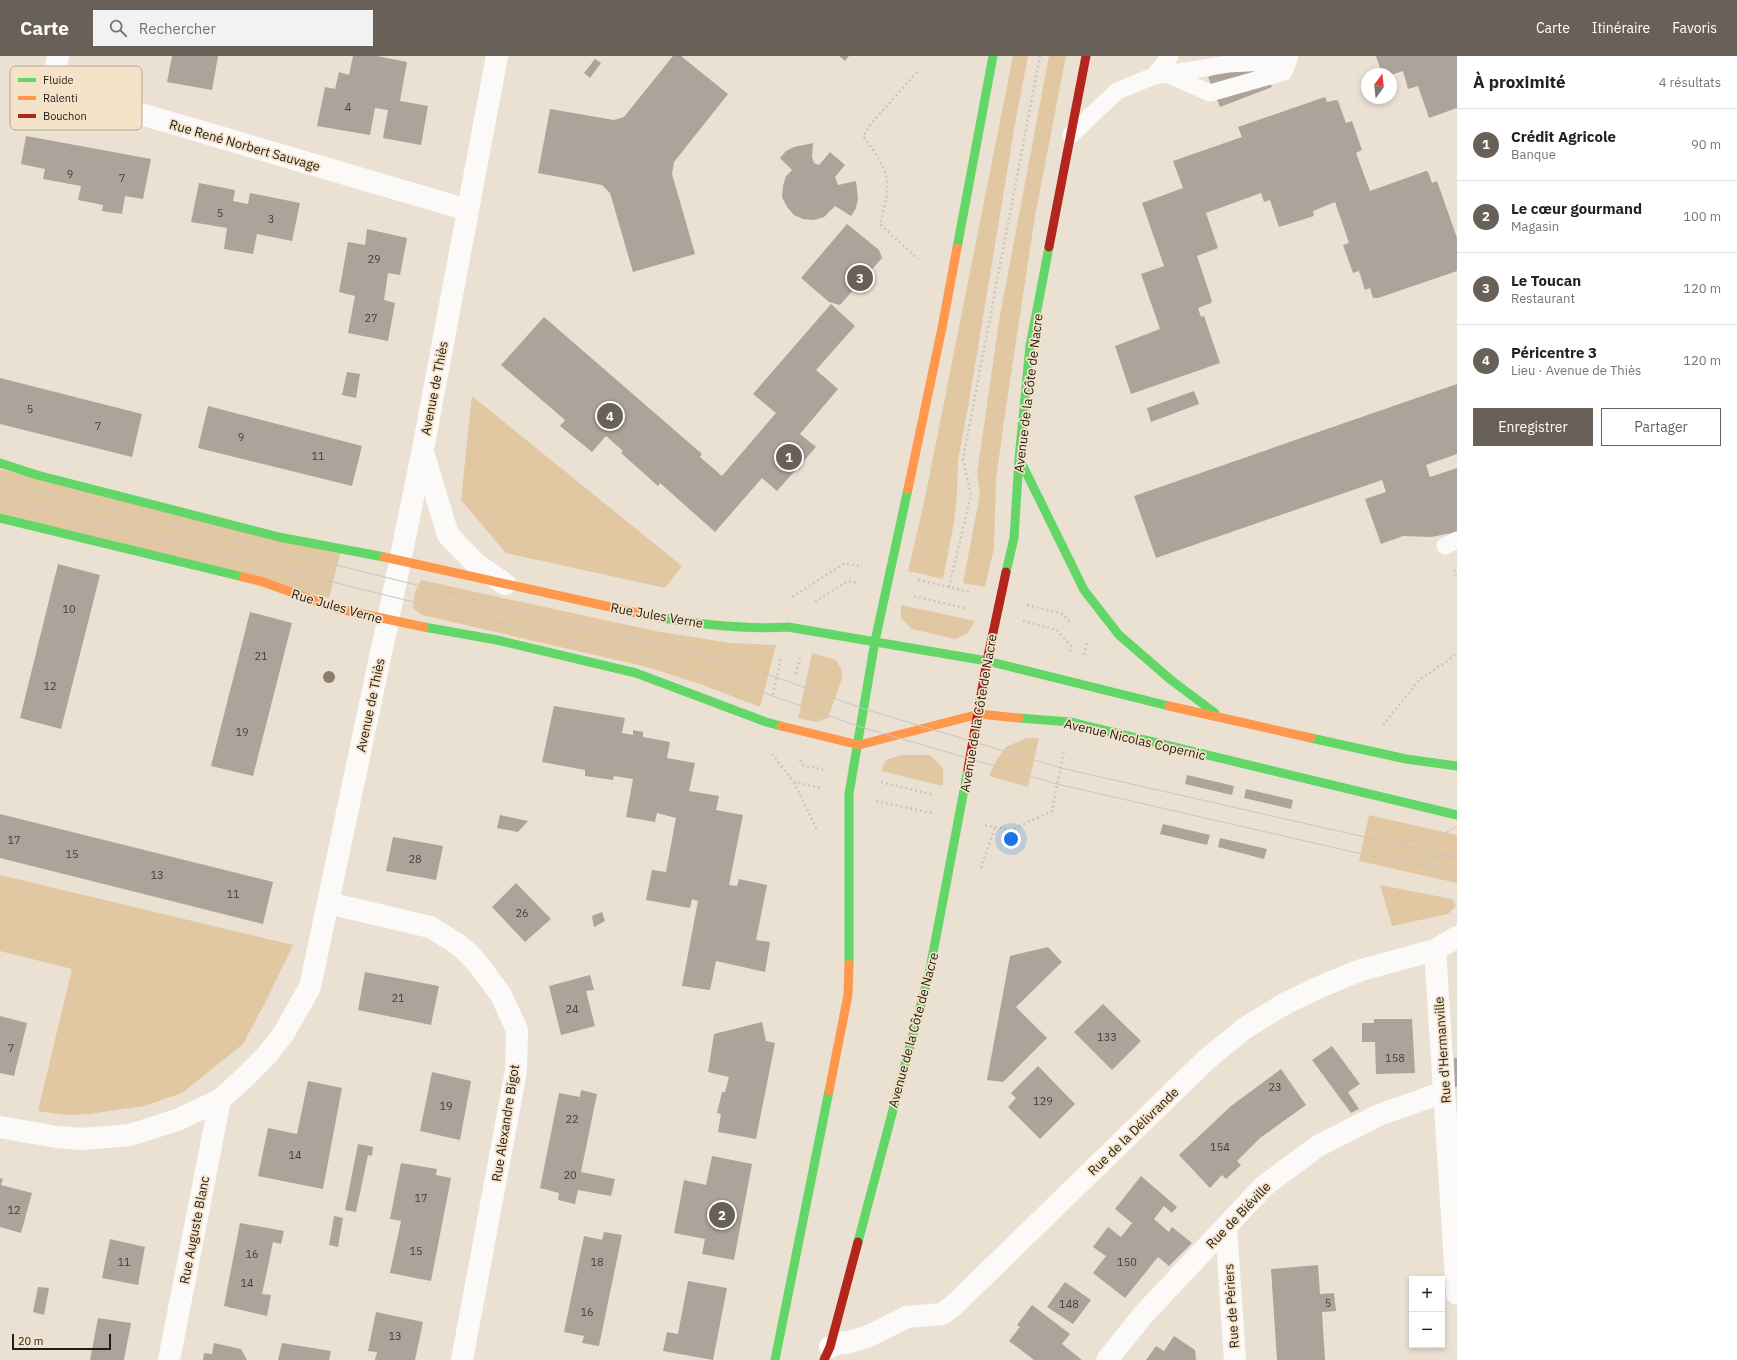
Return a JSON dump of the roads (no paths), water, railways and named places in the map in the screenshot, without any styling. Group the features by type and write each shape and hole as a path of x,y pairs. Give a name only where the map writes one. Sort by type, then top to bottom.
{"main road":[{"path":"775,1360 848,995 850,948 849,794 875,641 940,336 993,56"},
{"name":"Avenue de la Côte de Nacre","path":"827,1354 930,974 979,714 987,661 999,599 1014,538 1019,459 1030,346 1086,56"},
{"path":"1019,459 1084,590 1098,609 1119,635 1171,680 1224,719 1406,759 1457,766"},
{"name":"Rue Jules Verne","path":"0,463 36,475 279,537 400,560 678,621 758,629 788,626 987,661 1033,671 1224,719"},
{"name":"Rue Jules Verne","path":"0,518 260,581 339,609 388,620 497,640 636,672 676,688"},
{"name":"Avenue Nicolas Copernic","path":"676,688 766,722 858,745 979,714 1070,722 1457,815"}],"street":[{"name":"Rue René Norbert Sauvage","path":"56,66 58,56"},
{"name":"Avenue de Thiès","path":"0,1127 57,1137 81,1139 130,1135 177,1120 220,1100 266,1056 284,1033 310,987 388,620 497,56"},
{"name":"Rue René Norbert Sauvage","path":"142,114 468,210"},
{"name":"Rue Jules Verne","path":"422,449 448,535 475,563 505,584"},
{"name":"Rue Alexandre Bigot","path":"328,903 430,927 450,939 468,953 490,980 501,995 517,1030 516,1071 462,1360"},
{"name":"Rue de la Délivrande","path":"827,1354 842,1342 847,1343 871,1335 907,1317 942,1314 959,1300 1206,1059 1245,1028 1286,1003 1322,986 1361,970 1435,950 1457,937"},
{"name":"Rue d'Hermanville","path":"1435,950 1457,1294"},
{"name":"Rue de Biéville","path":"1107,1360 1143,1315 1264,1186 1318,1146 1379,1115 1444,1092"},
{"name":"Rue Auguste Blanc","path":"169,1360 220,1100"},
{"name":"Rue de Périers","path":"1226,1227 1235,1360"}],"lane":[{"path":"1160,75 1170,56"},
{"path":"1071,135 1117,91 1160,75 1232,60 1266,62 1282,56"},
{"path":"1160,75 1210,94 1284,72 1290,56"}],"tram line":[{"path":"0,482 745,666 864,709 1061,768 1457,858"},
{"path":"0,499 645,658 742,685 861,727 1057,784 1353,852 1457,872"},
{"path":"1400,841 1430,838 1457,826"},
{"path":"1414,860 1443,856"}],"place":[{"name":"Le Toucan","path":"860,278"},
{"name":"Péricentre 3","path":"610,416"},
{"name":"Crédit Agricole","path":"789,457"},
{"name":"Le cœur gourmand","path":"722,1215"}]}
